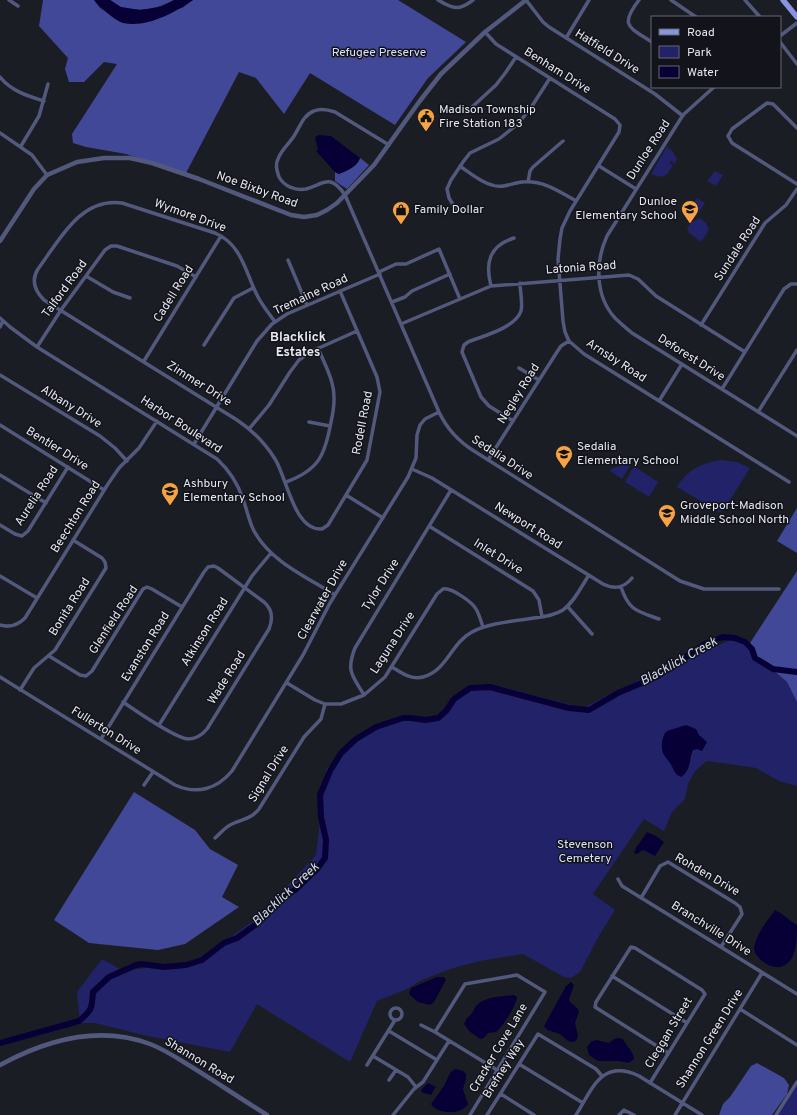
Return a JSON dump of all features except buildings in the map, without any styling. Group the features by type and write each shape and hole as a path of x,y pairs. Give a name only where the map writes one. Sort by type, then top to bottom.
{"main road":[{"path":"783,0 797,17"}],"street":[{"path":"8,0 18,6"},
{"path":"438,0 454,8 464,6 473,0"},
{"name":"Hatfield Drive","path":"526,0 543,22 655,94 683,116"},
{"name":"Noe Bixby Road","path":"0,241 34,188 47,175 70,165 113,157 130,158 152,163 198,179 284,213 297,216 309,216 322,213 335,206 374,165 435,81 485,32 526,0"},
{"path":"566,38 589,0"},
{"path":"639,0 628,17 628,23 632,29 651,41"},
{"path":"672,0 695,16"},
{"path":"745,0 759,16"},
{"path":"781,35 797,23"},
{"name":"Benham Drive","path":"485,32 496,44 615,119 622,125"},
{"path":"781,43 797,64"},
{"path":"471,108 496,85 516,57"},
{"path":"0,77 6,84 18,92 44,101"},
{"path":"457,211 449,198 447,189 460,166 470,153 499,139 518,124 532,106 550,78"},
{"path":"21,146 39,116 48,84"},
{"name":"Dunloe Road","path":"598,277 600,254 606,236 683,116 709,89"},
{"path":"797,128 771,103 767,103 763,104 732,129 727,136 732,143 797,184"},
{"path":"317,104 318,110"},
{"path":"345,195 335,185 329,182 323,182 306,188 293,188 284,183 277,172 278,159 282,150 293,137 305,118 314,111 318,110 335,112 388,145"},
{"name":"Arnsby Road","path":"622,125 599,166 567,216 561,233 558,254 562,321 569,341 584,354 789,482"},
{"path":"0,133 21,146 36,159 47,175"},
{"path":"528,182 530,171 533,167 563,141"},
{"path":"460,166 498,187 528,182 545,184 576,201"},
{"path":"599,166 636,189"},
{"name":"Sundale Road","path":"702,325 765,222 786,205 797,189"},
{"name":"Sedalia Drive","path":"345,195 439,412 445,424 454,436 464,445 680,581 704,589 779,589"},
{"name":"Wymore Drive","path":"34,284 38,269 73,222 85,211 99,205 113,202 128,204 221,236 230,242 237,250 253,288 275,322"},
{"name":"Cadell Road","path":"144,362 221,236"},
{"path":"491,286 488,273 492,255 500,244 514,238"},
{"name":"Talford Road","path":"37,347 61,310 105,250 111,245 173,264 196,277"},
{"name":"Tremaine Road","path":"194,444 257,341 267,329 287,314 340,292 396,264 406,264 439,249 450,274"},
{"path":"288,260 308,305"},
{"path":"392,302 405,297 412,291 450,274 460,299"},
{"name":"Latonia Road","path":"402,324 491,286 629,275 635,276 656,296 745,352"},
{"path":"86,276 113,292 130,298"},
{"name":"Deforest Drive","path":"598,277 602,297 614,317 632,333 796,435"},
{"path":"514,421 489,406 481,397 462,355 461,347 468,342 508,325 517,319 521,309 520,283"},
{"name":"Zimmer Drive","path":"34,284 41,296 61,310 217,407 249,429 270,451 276,460 286,482 290,498 303,520 312,528 323,531"},
{"path":"722,389 784,289 791,284 797,284"},
{"path":"204,345 230,303 239,295 253,288"},
{"name":"Rodell Road","path":"323,531 367,460 380,392 377,377 340,292"},
{"name":"Harbor Boulevard","path":"0,318 37,347 217,459 235,481 254,530 271,553 288,566 335,595"},
{"path":"0,326 4,321"},
{"path":"249,429 269,405 295,364 306,354 357,331"},
{"name":"Negley Road","path":"488,460 559,349 569,341"},
{"path":"286,482 302,475 316,463 324,450 330,426 334,408 334,389 318,348"},
{"path":"758,412 797,350"},
{"path":"659,401 682,364"},
{"path":"519,368 539,380"},
{"name":"Albany Drive","path":"0,375 106,440 127,461"},
{"name":"Clearwater Drive","path":"206,789 221,782 232,771 304,656 335,595 412,468 416,458 417,435 420,425 425,419 439,412"},
{"name":"Beechton Road","path":"0,625 15,625 25,618 116,472 140,448 157,421"},
{"path":"309,422 330,426"},
{"name":"Bentler Drive","path":"0,425 104,490"},
{"path":"796,435 797,430"},
{"name":"Aurelia Road","path":"0,525 23,537 68,467"},
{"name":"Newport Road","path":"412,468 427,475 610,587 621,587"},
{"path":"0,475 46,503"},
{"name":"Tylor Drive","path":"364,695 350,668 355,648 451,490"},
{"path":"346,495 383,518"},
{"name":"Inlet Drive","path":"429,526 533,591 539,600 542,617"},
{"path":"73,540 100,556 106,562 110,561"},
{"name":"Atkinson Road","path":"160,725 244,587 271,553"},
{"name":"Bonita Road","path":"20,690 34,668 49,656 60,643 106,568 106,562"},
{"name":"Evanston Road","path":"101,739 204,572 211,565 218,568 244,587"},
{"path":"392,667 402,674 411,677 427,675 443,664 462,639 482,627 542,617 554,614 568,606 589,575"},
{"path":"0,576 37,598"},
{"path":"632,578 627,584 621,587 626,599 632,607 638,611 659,619"},
{"path":"442,584 443,589 450,589 472,604 477,610 482,627"},
{"name":"Glenfield Road","path":"86,676 92,671 142,590 147,586 182,607"},
{"name":"Wade Road","path":"160,725 176,735 186,739 198,737 207,729 269,629 271,616 266,604 244,587"},
{"name":"Laguna Drive","path":"325,704 341,704 364,695 381,681 392,667 438,592 443,589"},
{"path":"568,606 592,634"},
{"path":"49,656 80,675 86,676 88,680"},
{"name":"Fullerton Drive","path":"0,677 175,785 194,791 206,789"},
{"path":"287,683 315,700 325,704"},
{"path":"123,702 160,725"},
{"name":"Signal Drive","path":"216,838 232,824 251,818 260,809 304,737 321,719 325,704"},
{"path":"144,785 153,772"},
{"name":"Rohden Drive","path":"641,898 660,866 668,862 673,865 740,907 742,912 741,915 721,947"},
{"name":"Branchville Drive","path":"618,879 622,886 797,994"},
{"name":"Cleggan Street","path":"612,976 629,948 632,947 702,990 705,994 650,1083"},
{"name":"Shannon Green Drive","path":"675,1115 762,973"},
{"name":"Cracker Cove Lane","path":"435,1032 465,984 517,974 545,992 470,1115"},
{"path":"668,1053 595,1008 596,1002 612,976 687,1023"},
{"path":"740,1009 797,1045"},
{"path":"367,1065 389,1031 394,1020"},
{"path":"421,1026 435,1032 497,1070"},
{"path":"389,1031 437,1060"},
{"name":"Brefney Way","path":"487,1115 538,1034 596,1069 602,1076"},
{"name":"Shannon Road","path":"0,1065 35,1049 76,1037 106,1035 127,1037 150,1044 171,1054 267,1115"},
{"path":"393,1115 416,1087 423,1082 449,1041"},
{"path":"373,1056 408,1077 416,1087"},
{"path":"519,1064 583,1103"},
{"path":"389,1080 396,1070"},
{"path":"576,1115 602,1076 614,1070 626,1070 639,1076 702,1115"},
{"path":"776,1115 797,1082"},
{"path":"501,1094 534,1115"},
{"path":"619,1115 624,1110 634,1115"}],"green space":[{"name":"Refugee Preserve","path":"43,0 94,0 100,8 122,22 182,8 193,0 398,0 466,42 428,78 395,125 310,73 284,114 256,78 239,72 186,173 126,154 86,147 73,143 72,134 117,64 104,62 84,82 69,82 65,69 68,58 39,26"},
{"path":"110,0 174,0 149,9 135,10 120,6"},
{"path":"667,146 677,159 674,164 670,161 670,164 673,165 664,176 662,177 651,174"},
{"path":"360,158 369,165 347,189 335,181 335,172 339,174 358,162"},
{"path":"715,171 723,175 716,186 707,181"},
{"path":"697,198 705,203 695,218 691,216 689,220 685,217"},
{"path":"700,218 706,223 709,230 701,242 689,233 687,229 691,222"},
{"path":"720,460 737,462 750,468 723,511 719,512 677,487 685,476 695,468"},
{"path":"628,463 631,464 622,479 610,471 611,469"},
{"path":"634,466 658,482 649,497 625,482"},
{"path":"797,508 797,553 777,541"},
{"path":"797,571 797,702 787,682 735,638 737,636 750,643"},
{"name":"Stevenson Cemetery","path":"735,638 787,682 797,702 797,786 779,781 756,768 707,761 695,771 688,784 685,799 672,812 664,831 644,819 593,894 615,910 600,934 580,972 571,978 564,977 523,954 480,961 450,969 377,1001 350,1062 257,1004 230,1052 143,1035 95,1023 80,1023 77,992 102,959 123,971 197,961 256,919 316,855 326,769 364,734 406,717 438,718 470,688 498,686 583,708 655,672"},
{"path":"134,792 195,830 210,849 238,865 222,897 239,907 185,944 158,950 89,943 54,920"},
{"path":"757,1063 784,1078 789,1085 787,1094 772,1115 719,1115 723,1104 730,1097 751,1066"},
{"path":"797,1081 797,1115 776,1115"}],"water":[{"path":"94,0 110,0 121,7 140,10 161,7 174,0 193,0 160,18 132,24 123,23 116,19 103,10"},
{"path":"319,135 331,136 360,158 359,161 345,172 339,174 335,172 316,151 318,150 315,137"},
{"path":"686,725 696,729 699,735 707,742 702,751 697,749 693,750 687,772 681,777 675,773 664,755 662,742 667,731"},
{"path":"647,832 664,842 655,856 643,850 637,854 634,853"},
{"path":"774,910 797,925 794,953 787,964 779,967 764,963 754,950 758,935"},
{"path":"437,977 444,977 446,980 434,1002 430,1005 418,1002 409,994 411,988"},
{"path":"571,982 574,985 569,999 579,1012 575,1023 578,1036 575,1041 570,1042 544,1026 566,986"},
{"path":"514,995 517,997 515,1005 506,1021 496,1032 488,1033 484,1038 480,1039 469,1031 464,1024 477,1005 481,1002 495,997"},
{"path":"614,1039 623,1039 633,1054 634,1059 629,1063 618,1061 598,1061 589,1055 587,1047 592,1041 597,1040 609,1043"},
{"path":"455,1069 463,1071 466,1074 463,1089 468,1104 465,1108 456,1112 444,1112 434,1108 431,1104 444,1086 450,1073"},
{"path":"428,1083 436,1087 431,1095 421,1092"}],"waterway":[{"name":"Blacklick Creek","path":"0,1043 79,1021 90,1009 93,992 109,977 136,965 142,964 164,967 186,965 202,960 224,943 237,938 258,923 279,901 296,889 317,869 325,858 326,840 321,817 320,795 330,771 341,753 356,739 376,727 403,718 425,720 438,718 446,711 454,699 470,688 490,687 569,708 589,710 618,693 658,676 705,644 723,637 735,638 745,642 752,649 755,658 773,669 797,672"}],"place":[{"name":"Madison Township Fire Station 183","path":"426,132"},
{"name":"Dunloe Elementary School","path":"690,224"},
{"name":"Family Dollar","path":"401,225"},
{"name":"Sedalia Elementary School","path":"564,469"},
{"name":"Ashbury Elementary School","path":"170,506"},
{"name":"Groveport-Madison Middle School North","path":"667,528"}],"district":[{"name":"Blacklick Estates","path":"298,346"}]}
